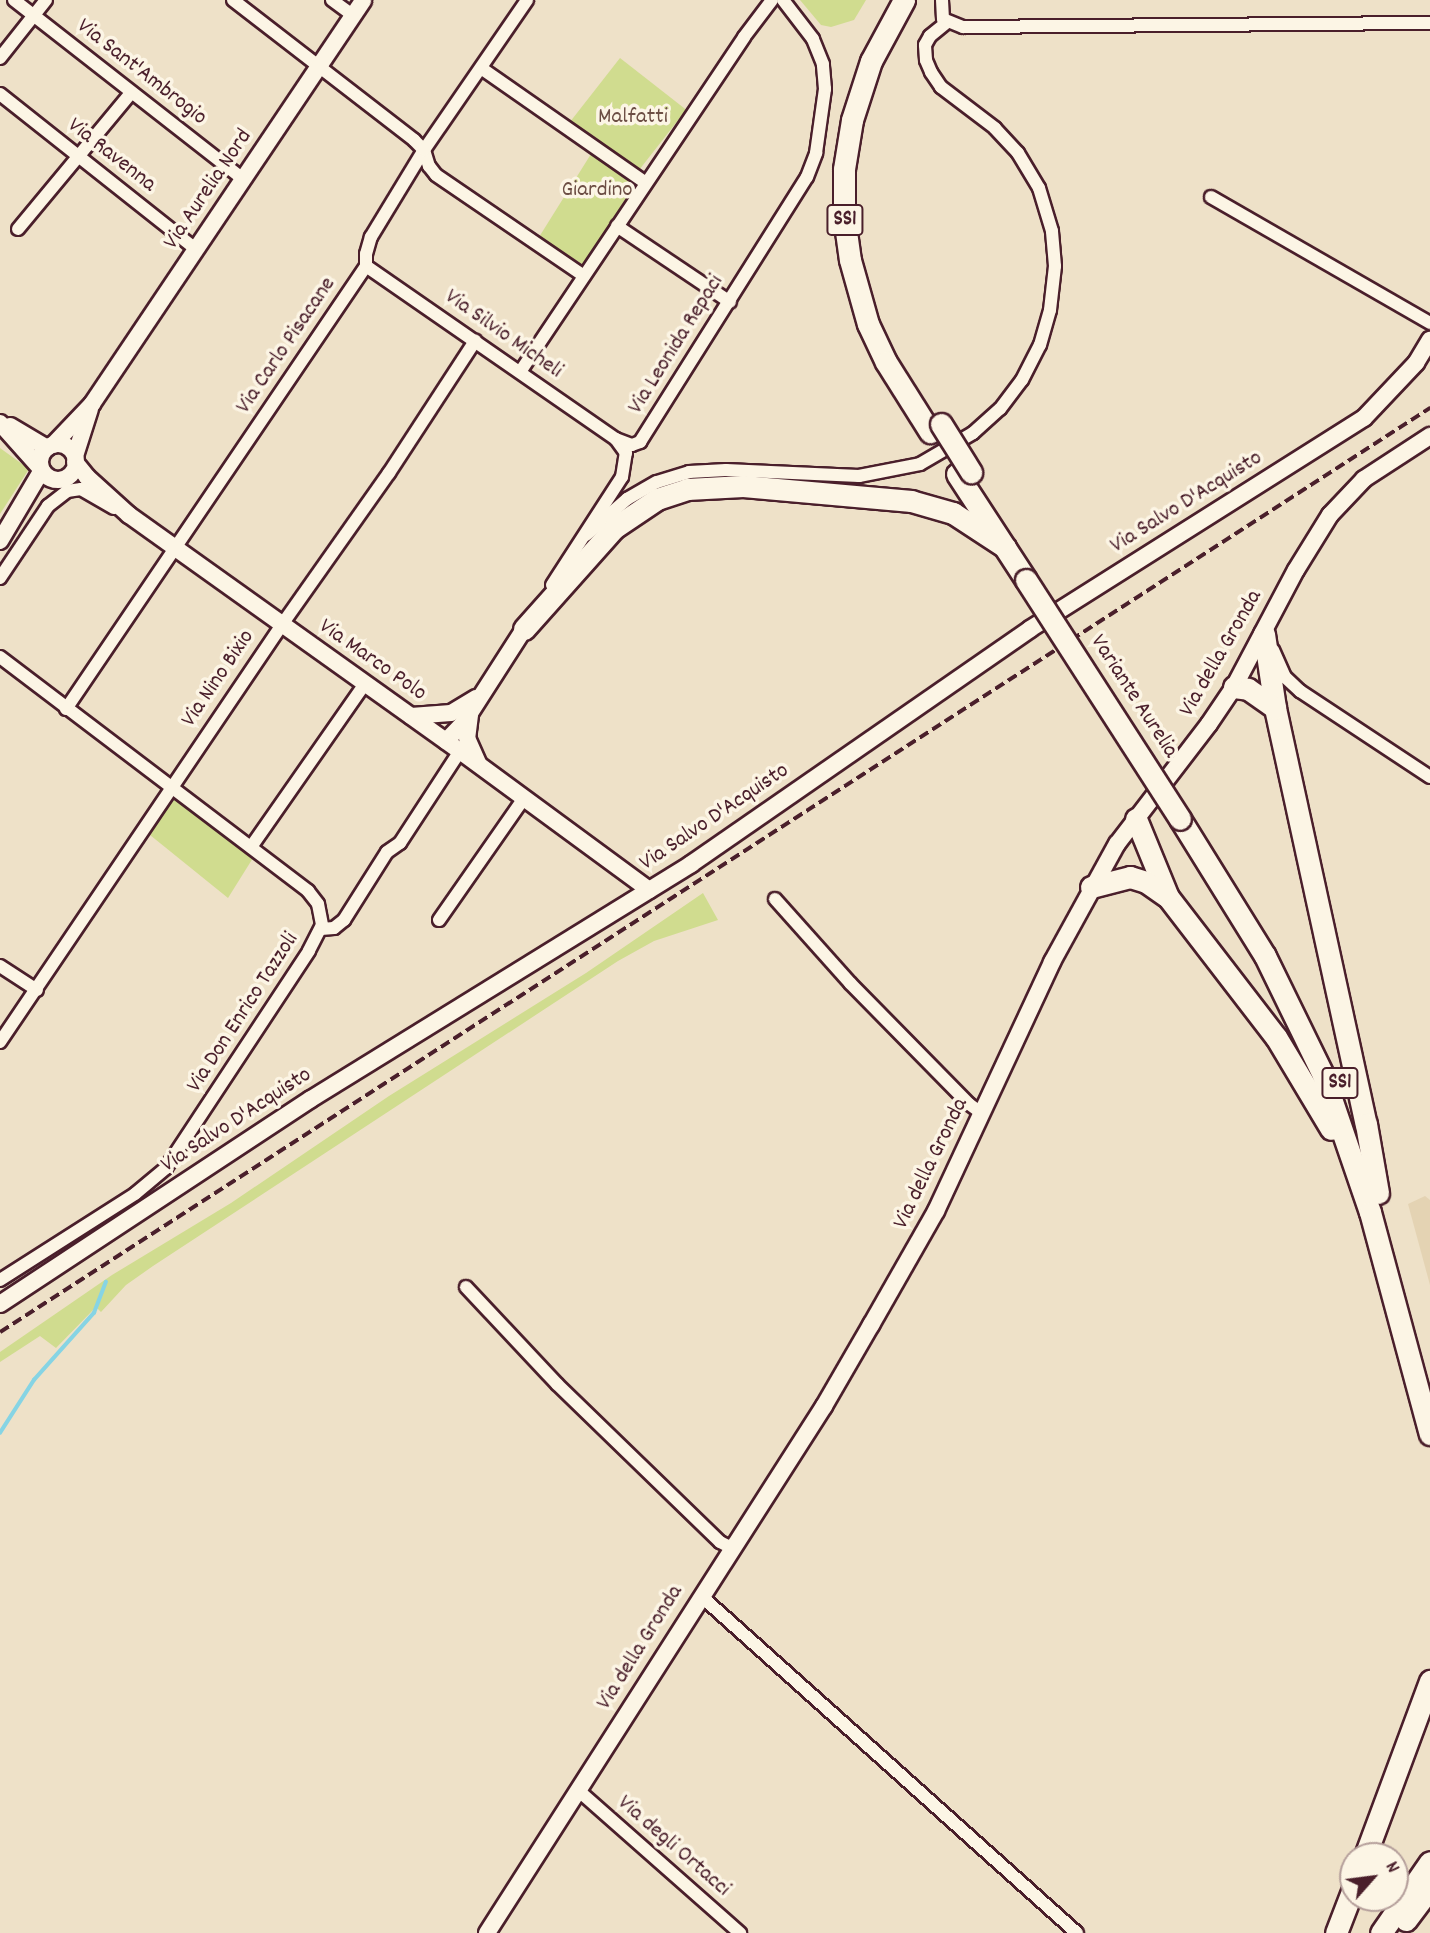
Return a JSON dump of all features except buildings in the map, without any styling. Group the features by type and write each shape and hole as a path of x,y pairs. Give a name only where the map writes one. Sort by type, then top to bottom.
{"highway":[{"name":"Variante Aurelia","path":"904,0 871,61 855,109 844,169 844,217 850,260 868,324 886,362 935,428 1185,815 1274,944 1314,1021 1348,1101 1430,1434"},
{"name":"Variante Aurelia","path":"920,0 892,47 873,93 857,164 858,211 864,264 878,314 935,428"},
{"name":"Variante Aurelia","path":"964,473 1005,547 1032,577"},
{"path":"524,629 619,523 657,499 687,489 743,486 911,501 953,513 1005,547"},
{"path":"1265,631 1275,708 1367,1124 1374,1202"},
{"path":"1234,687 1248,688 1275,708"},
{"path":"1136,819 1168,897 1292,1059 1374,1202"},
{"path":"1091,887 1130,877 1146,882 1168,897"},
{"name":"Variante Aurelia","path":"1374,1202 1430,1380"},
{"path":"1370,1842 1430,1681"},
{"path":"1381,1933 1430,1862"},
{"path":"1397,1933 1430,1888"},
{"path":"1336,1933 1344,1912"}],"street":[{"name":"Via Sant'Ambrogio","path":"14,0 243,179"},
{"path":"0,58 46,0"},
{"path":"233,0 424,150 429,166 436,175 583,276"},
{"path":"332,0 353,15"},
{"name":"Via Aurelia Nord","path":"50,446 92,404 363,0"},
{"name":"Via Carlo Pisacane","path":"66,709 366,266 369,241 424,150 527,0"},
{"path":"520,372 772,0"},
{"name":"Via Leonida Repaci","path":"616,439 635,444 647,434 807,177 820,134 825,89 823,64 811,34 783,0"},
{"path":"942,0 940,13 947,22 963,27 1430,23"},
{"path":"586,535 627,499 657,482 689,472 726,470 859,476 920,464 937,457 973,433 1000,409 1022,380 1040,345 1051,310 1055,266 1052,231 1039,188 1018,153 999,131 941,88 931,72 926,60 925,45 930,36 947,22"},
{"path":"481,68 646,183"},
{"path":"18,229 131,93"},
{"name":"Via Ravenna","path":"0,94 197,250"},
{"path":"1212,197 1430,323"},
{"path":"617,226 730,302"},
{"name":"Via Silvio Micheli","path":"366,266 616,439"},
{"name":"Via Salvo D'Acquisto","path":"0,1304 311,1099 649,890 1030,629 1364,418 1416,363 1430,340"},
{"name":"Via Nino Bixio","path":"0,1042 139,839 170,787 388,473 475,341"},
{"name":"Via Aurelia Nord","path":"75,459 92,404"},
{"path":"0,421 50,446 64,445 75,459 72,473 55,477 18,514 0,541"},
{"path":"0,421 55,477 129,515"},
{"name":"Via della Gronda","path":"487,1933 824,1406 878,1313 936,1211 1052,962 1091,887 1136,819 1234,687 1296,569 1342,501 1364,480 1430,436"},
{"name":"Via Leonida Repaci","path":"463,712 478,696 524,629 624,473 626,453 616,439"},
{"path":"0,578 50,504 55,477 41,455 50,446"},
{"name":"Via Marco Polo","path":"75,459 91,481 129,515 364,685 441,737 649,890"},
{"path":"1265,631 1289,681 1430,777"},
{"name":"Via Don Enrico Tazzoli","path":"0,657 312,895 320,910 321,929 166,1168 135,1194 0,1280"},
{"path":"251,847 364,685"},
{"path":"411,716 463,712"},
{"path":"441,737 463,712"},
{"path":"463,712 467,738 479,765"},
{"path":"321,929 334,928 344,920 387,852 400,843 460,751"},
{"path":"439,920 524,798"},
{"path":"775,899 850,983 969,1104 983,1114"},
{"path":"0,966 37,990"},
{"path":"466,1287 566,1392 720,1542 732,1548"},
{"path":"701,1596 1077,1933"},
{"name":"Via degli Ortacci","path":"579,1791 740,1933"}],"shaded area":[{"path":"1425,1196 1430,1200 1430,1285 1408,1204"}],"green space":[{"path":"800,0 866,0 854,20 831,27 821,25"},
{"name":"Malfatti","path":"620,58 686,110 637,173 571,121"},
{"name":"Giardino","path":"591,154 636,182 584,265 539,237"},
{"path":"0,448 29,469 0,514"},
{"path":"173,798 253,858 228,898 150,835"},
{"path":"703,893 718,920 654,941 618,961 153,1266 126,1285 101,1312 96,1307 56,1348 40,1336 0,1362 0,1352 112,1275 231,1203 389,1096 586,973"}],"waterway":[{"path":"0,1433 34,1380 94,1313 106,1282"}],"railway":[{"path":"0,1332 1430,408"}]}
